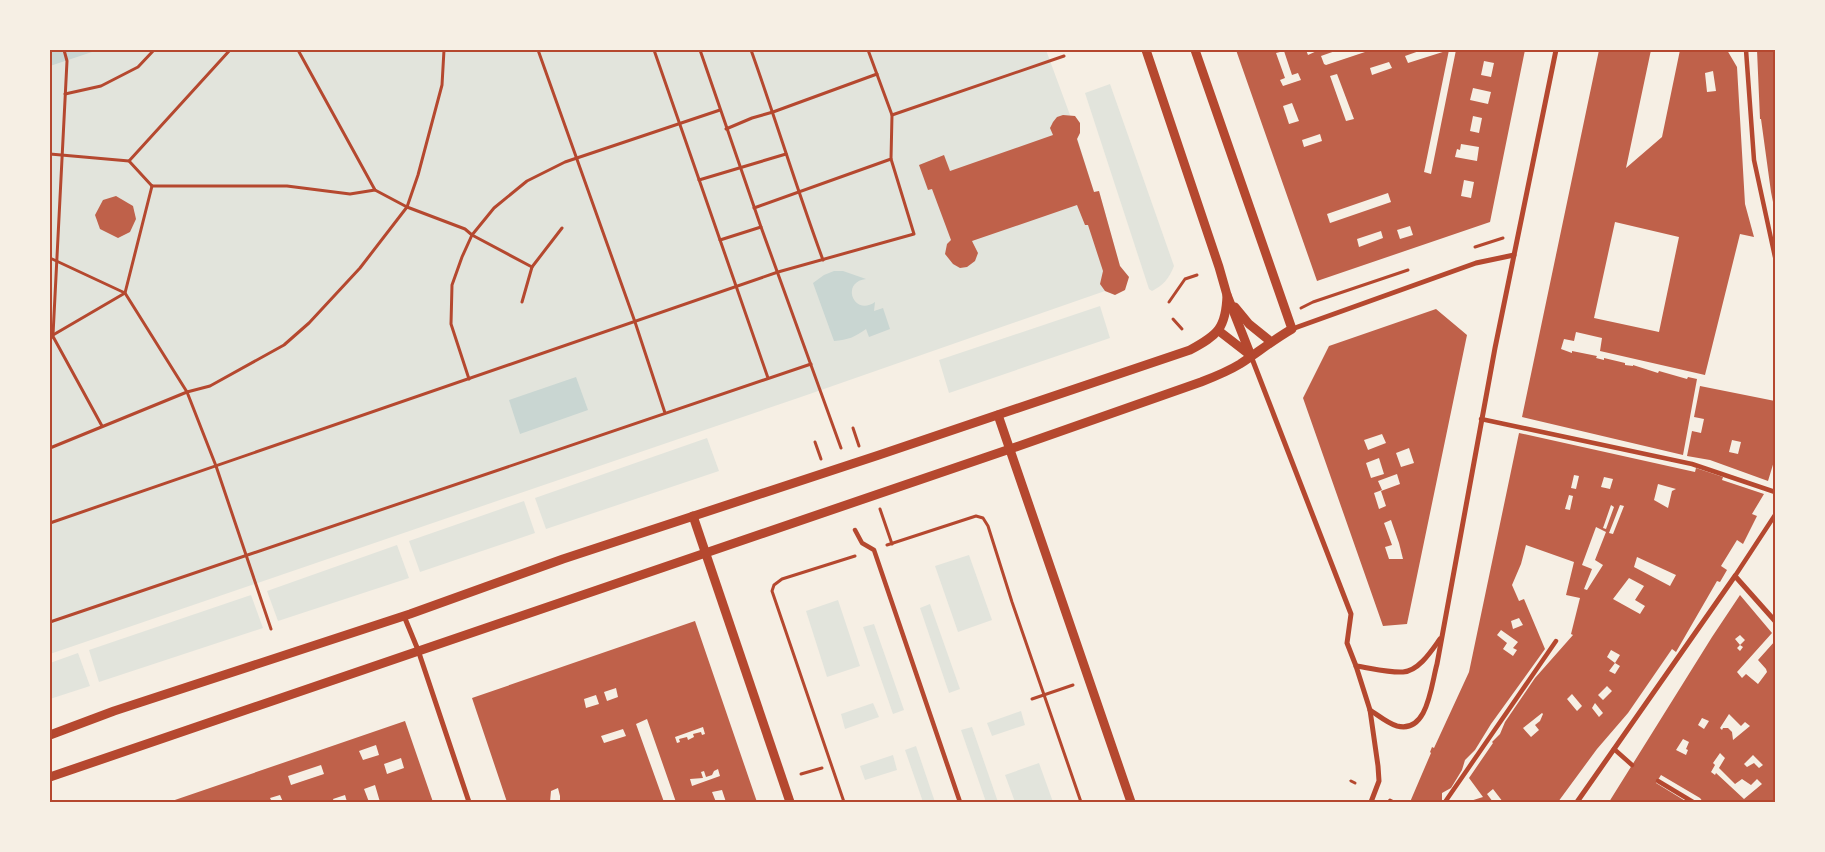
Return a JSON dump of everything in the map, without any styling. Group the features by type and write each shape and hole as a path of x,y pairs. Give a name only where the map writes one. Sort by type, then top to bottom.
{"street":[{"path":"1146,50 1219,267 1226,295 1351,614 1347,643 1370,710 1378,766 1379,781 1371,802"},
{"path":"1196,50 1292,329"},
{"path":"1370,710 1397,726 1408,727 1418,722 1424,715 1442,636 1481,419 1556,50"},
{"path":"1746,50 1754,160 1775,257"},
{"path":"50,777 1010,449 1214,377 1233,368 1292,329 1476,263 1514,255"},
{"path":"50,735 114,711 404,616 562,559 1190,350 1218,331 1226,310 1226,295"},
{"path":"1226,295 1240,314 1270,342"},
{"path":"1218,331 1251,356"},
{"path":"998,415 1131,802"},
{"path":"1481,419 1692,464 1775,492"},
{"path":"1576,802 1728,587 1775,515"},
{"path":"693,516 790,802"},
{"path":"855,530 862,542 874,550 960,802"},
{"path":"1735,576 1775,621"},
{"path":"404,616 418,650 469,802"},
{"path":"1356,666 1404,672 1414,668 1431,652 1442,636"},
{"path":"1445,802 1556,641"},
{"path":"1614,749 1632,765"},
{"path":"1658,781 1693,802"}],"path":[{"path":"50,340 53,335 67,61 64,50"},
{"path":"65,94 101,86 138,67 154,50"},
{"path":"129,161 230,50"},
{"path":"298,50 375,190 407,207 465,229 472,235 532,266"},
{"path":"50,448 187,392 210,386 284,345 309,323 360,268 407,207 418,175 442,85 444,50"},
{"path":"538,50 635,322 665,413"},
{"path":"654,50 768,378"},
{"path":"700,50 754,208 841,448"},
{"path":"751,50 798,192 823,260"},
{"path":"50,523 778,272 914,234 891,159 892,115 868,50"},
{"path":"892,115 1064,56"},
{"path":"726,128 877,74"},
{"path":"468,379 451,324 452,285 472,235 494,208 527,181 576,158 720,110"},
{"path":"50,154 129,161 152,186 286,186 350,194 375,190"},
{"path":"699,180 786,154"},
{"path":"754,208 891,159"},
{"path":"53,335 125,293 152,186"},
{"path":"720,240 761,226"},
{"path":"522,302 532,266 562,228"},
{"path":"50,258 125,293 187,392 216,466 271,629"},
{"path":"1169,302 1185,279 1197,275"},
{"path":"1173,319 1182,329"},
{"path":"50,331 102,426"},
{"path":"50,622 811,364"},
{"path":"853,428 857,438"},
{"path":"815,442 819,453"},
{"path":"879,504 892,544 976,516 984,518 1081,802"},
{"path":"844,802 772,591 774,585 782,579 855,556"},
{"path":"1032,699 1073,685"},
{"path":"801,774 822,768"}],"shaded area":[{"path":"50,50 1046,50 1070,115 1094,192 1099,191 1120,266 1129,277 1115,295 1105,291 50,654"},
{"path":"50,50 98,50 50,66"},
{"path":"1110,84 1174,266 1165,281 1152,291 1149,289 1085,93"},
{"path":"834,271 843,271 866,279 858,281 853,286 853,297 861,305 875,302 874,311 883,308 890,329 869,337 866,329 851,338 834,341 813,283"},
{"path":"1100,306 1110,338 949,393 939,360"},
{"path":"576,377 588,410 520,434 509,400"},
{"path":"707,438 719,471 546,529 535,498"},
{"path":"524,501 535,533 420,572 409,541"},
{"path":"397,545 409,578 278,621 267,591"},
{"path":"969,555 992,620 958,632 935,566"},
{"path":"251,595 263,628 99,682 89,650"},
{"path":"838,600 860,666 827,677 806,611"},
{"path":"930,604 960,689 949,693 920,608"},
{"path":"874,624 904,710 893,714 863,627"},
{"path":"78,653 90,686 50,699 50,663"},
{"path":"873,703 879,717 845,729 841,714"},
{"path":"1021,711 1025,725 992,736 987,723"},
{"path":"972,727 998,802 986,802 961,730"},
{"path":"916,746 935,802 923,802 905,750"},
{"path":"893,755 897,770 865,780 860,766"},
{"path":"1039,763 1053,802 1015,802 1005,775"}],"building":[{"path":"1236,50 1306,50 1308,55 1319,50 1338,50 1321,56 1326,65 1365,52 1364,50 1422,50 1405,56 1408,63 1449,50 1424,172 1431,174 1456,50 1525,50 1490,222 1317,281","holes":["1284,51 1292,75 1298,73 1301,80 1283,86 1280,80 1285,78 1276,53","1484,61 1494,63 1491,77 1481,75","1389,62 1392,68 1372,75 1370,68","1337,74 1354,119 1346,121 1330,76","1473,88 1491,92 1488,104 1470,100","1292,103 1299,121 1289,124 1283,106","1473,116 1482,118 1479,133 1470,131","1320,134 1322,141 1304,147 1302,140","1461,144 1479,147 1477,161 1455,157 1457,149 1460,150","1464,180 1474,182 1471,198 1461,196","1388,193 1391,202 1330,223 1327,214","1410,226 1413,235 1400,239 1397,230","1381,231 1383,238 1359,247 1357,239"]},
{"path":"1599,50 1651,50 1626,168 1662,137 1680,50 1727,50 1737,67 1745,204 1754,237 1740,234 1705,375 1600,351 1602,338 1576,332 1574,341 1564,339 1561,349 1572,353 1572,351 1597,356 1596,358 1625,363 1625,365 1633,365 1658,373 1659,371 1687,379 1688,377 1697,379 1683,455 1522,417","holes":["1713,71 1716,91 1707,92 1705,73","1615,222 1679,237 1659,332 1594,318"]},
{"path":"1757,50 1775,50 1774,207 1760,119"},
{"path":"1063,115 1075,116 1080,123 1080,133 1077,139 1094,192 1099,191 1120,266 1129,277 1125,290 1115,295 1105,291 1100,284 1103,271 1088,225 1085,225 1077,205 972,241 978,253 975,261 967,267 960,268 953,264 945,254 947,244 951,240 932,189 928,190 919,165 944,155 950,171 1053,135 1050,128 1053,122 1057,117"},
{"path":"116,196 133,206 136,219 130,232 118,238 100,229 95,215 103,200"},
{"path":"1436,309 1467,335 1407,624 1383,626 1303,398 1329,346","holes":["1382,434 1386,443 1368,450 1364,440","1409,448 1414,463 1401,467 1396,453","1379,458 1384,474 1371,478 1366,463","1397,474 1400,484 1381,491 1386,506 1379,509 1374,493 1382,490 1378,481","1391,520 1403,559 1389,559 1385,547 1392,545 1384,523"]},
{"path":"1700,386 1775,401 1775,458 1768,481 1710,460 1687,456 1692,431 1701,433 1704,419 1694,417","holes":["1732,440 1741,442 1738,454 1729,452"]},
{"path":"1519,433 1695,472 1696,468 1723,477 1722,480 1764,494 1752,514 1757,516 1743,544 1737,540 1721,566 1727,570 1720,582 1717,581 1676,652 1672,649 1628,713 1597,749 1558,802 1503,802 1493,789 1487,794 1493,802 1467,802 1483,797 1469,778 1492,742 1500,734 1505,722 1535,678 1573,635 1571,634 1580,598 1566,595 1574,562 1526,545 1521,564 1512,585 1519,601 1524,599 1545,649 1491,724 1475,750 1465,760 1462,770 1451,788 1442,793 1442,802 1410,802 1432,747 1434,748 1469,672","holes":["1574,475 1579,476 1576,489 1571,488","1604,477 1613,479 1610,489 1601,487","1658,484 1676,489 1672,491 1668,508 1654,500","1569,495 1573,496 1570,510 1565,509","1611,505 1614,507 1606,529 1603,528","1620,505 1624,506 1613,534 1609,533","1596,527 1606,532 1595,560 1603,565 1587,590 1584,589 1592,569 1582,565","1637,557 1676,575 1670,586 1634,567","1629,578 1644,586 1635,600 1645,606 1640,614 1613,599","1519,618 1523,625 1513,629 1511,621","1501,630 1518,642 1513,648 1517,650 1513,656 1503,649 1507,643 1497,635","1611,650 1620,655 1615,663 1607,657","1615,663 1620,666 1615,674 1609,671","1607,686 1612,691 1603,700 1598,695","1572,694 1582,706 1577,711 1567,699","1595,703 1603,713 1599,717 1592,708","1542,713 1540,721 1535,725 1539,730 1531,737 1523,728"]},
{"path":"1740,595 1772,633 1737,672 1742,678 1746,674 1758,684 1767,672 1758,660 1775,641 1775,802 1703,802 1700,798 1661,775 1656,783 1687,802 1609,802","holes":["1740,635 1745,640 1740,645 1735,639","1740,645 1743,647 1740,651 1737,648","1729,714 1741,726 1745,722 1750,726 1733,740 1732,732 1728,728 1723,728 1722,730 1720,728","1702,718 1709,721 1704,729 1698,725","1683,739 1689,742 1686,755 1676,750","1720,753 1725,758 1719,768 1735,784 1742,779 1751,785 1757,779 1762,784 1744,799 1716,773 1715,775 1711,772 1715,765 1713,763","1753,755 1763,765 1759,768 1754,763 1747,767 1744,764"]},
{"path":"695,621 757,802 726,802 722,790 712,792 716,802 676,802 647,719 636,724 664,802 560,802 558,788 551,791 550,802 507,802 472,698","holes":["616,688 618,697 607,701 604,692","596,695 599,704 586,708 584,699","703,727 705,734 702,735 701,732 693,734 694,737 688,740 687,737 679,739 680,742 677,743 675,737","623,729 626,736 604,743 601,736","718,769 720,776 692,786 690,779 703,778 701,772 704,771 706,777 712,775"]},
{"path":"405,721 433,802 380,802 375,785 364,789 369,802 347,802 345,795 333,799 334,802 283,802 280,795 270,798 272,802 169,802","holes":["376,745 379,755 363,760 359,751","401,758 404,768 387,774 384,764","321,765 324,774 291,785 288,776"]}]}
